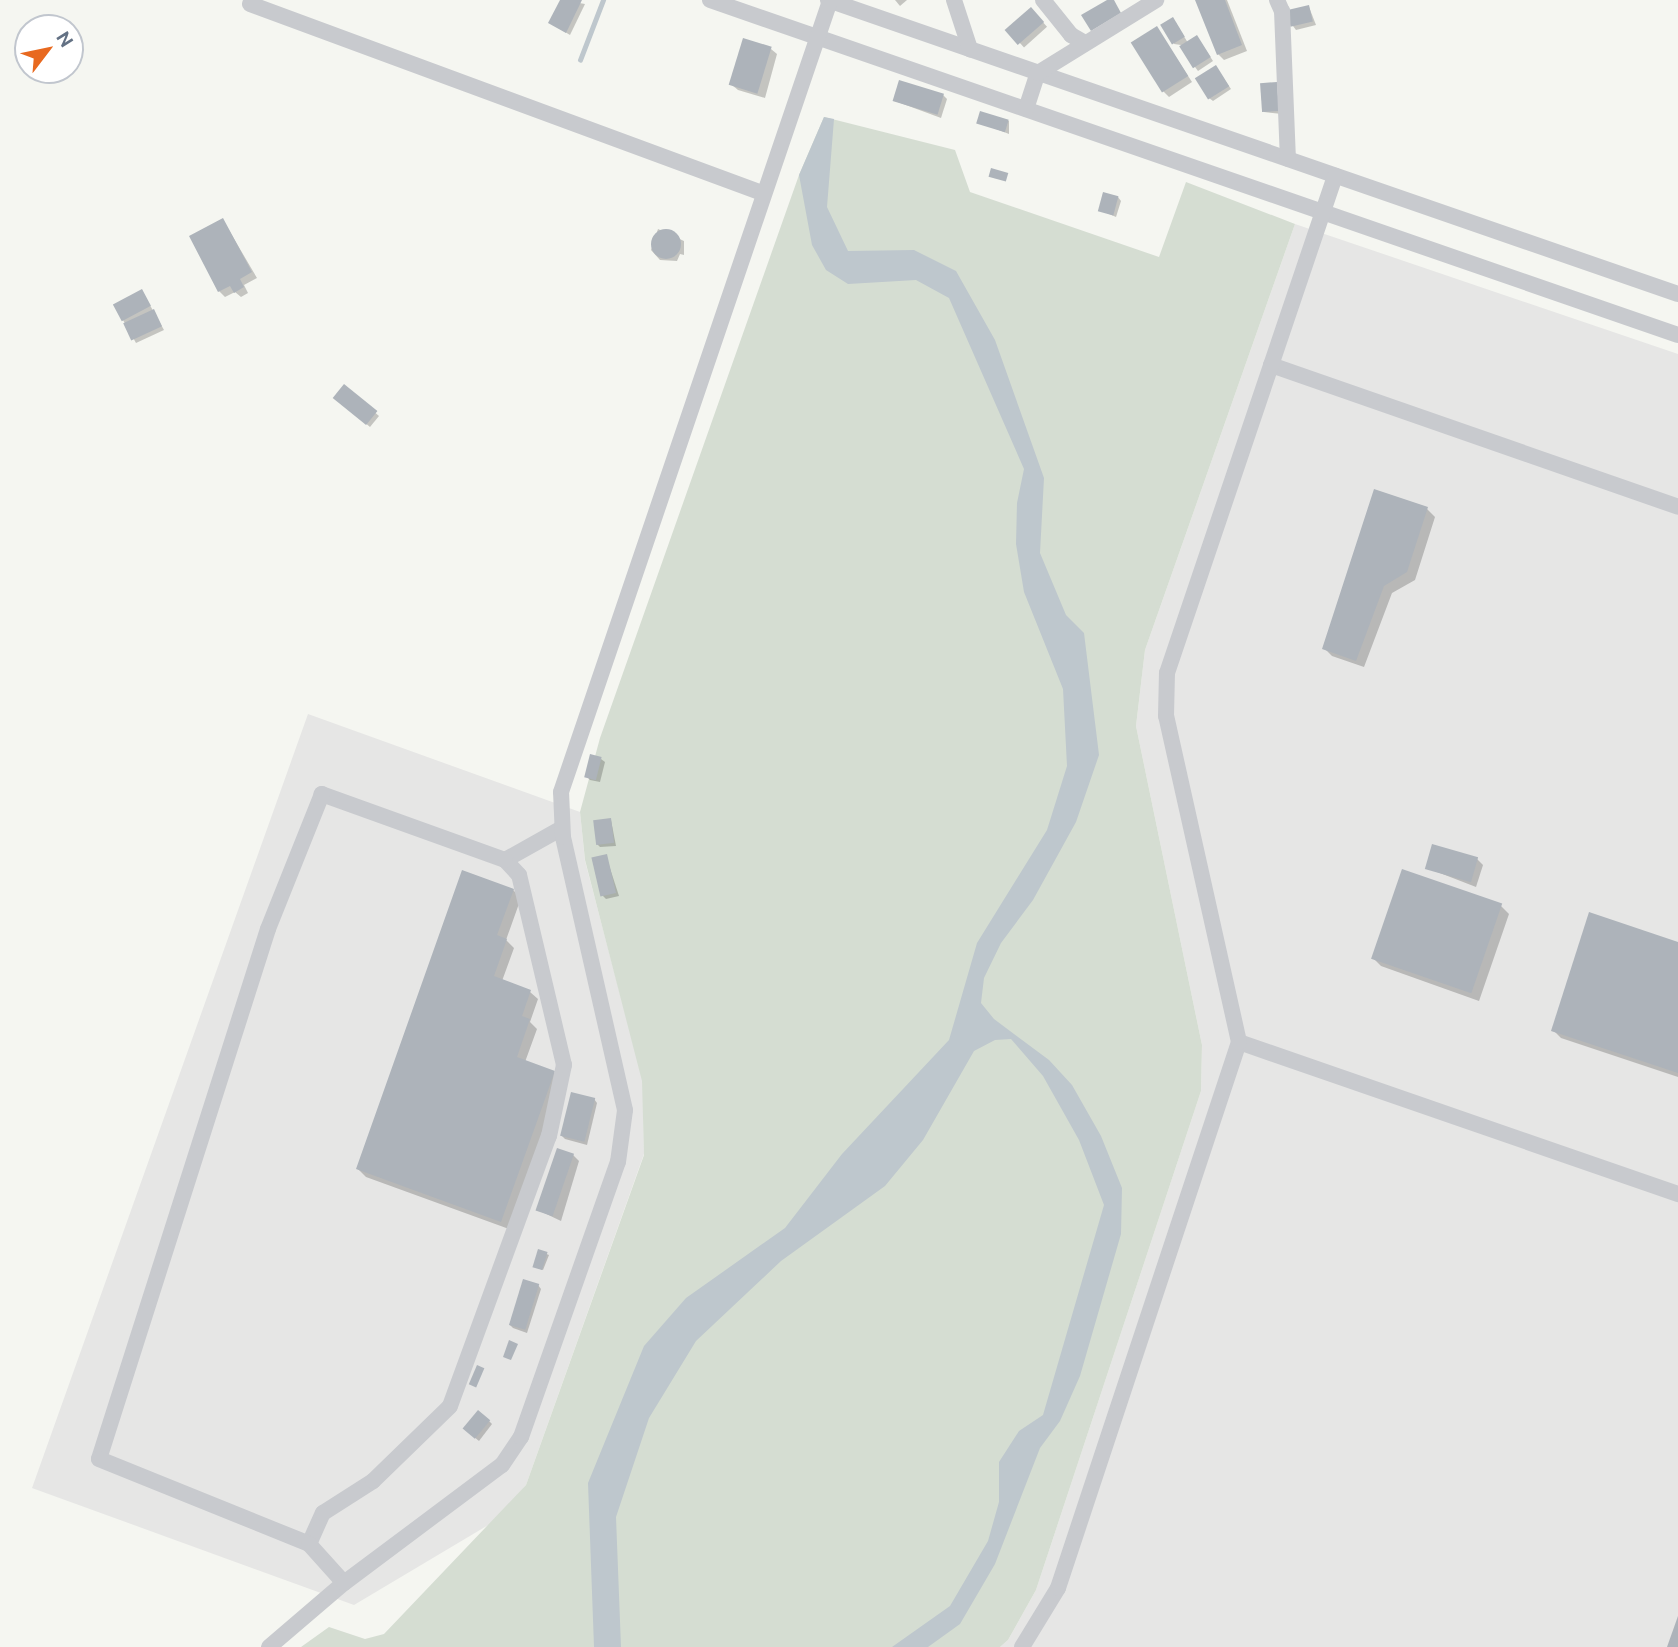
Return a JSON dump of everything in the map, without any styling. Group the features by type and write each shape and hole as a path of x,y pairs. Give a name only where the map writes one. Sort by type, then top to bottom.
{"street":[{"path":"710,0 1678,335"},
{"path":"268,1647 344,1583 473,1490 502,1465 521,1437 618,1162 625,1110 562,828 561,792 829,0 1678,294"},
{"path":"954,0 970,49"},
{"path":"1043,0 1071,35 1085,43"},
{"path":"1026,109 1038,73 1156,0"},
{"path":"1277,0 1282,11 1288,159"},
{"path":"250,4 762,193"},
{"path":"1021,1647 1035,1632 1058,1588 1239,1042 1166,716 1167,673 1335,176"},
{"path":"1271,365 1678,507"},
{"path":"309,1544 323,1513 373,1481 450,1406 550,1136 564,1065 519,875 505,860 322,794 268,929 99,1459 309,1544 344,1583"},
{"path":"505,860 562,828"},
{"path":"1239,1042 1678,1194"}],"shaded area":[{"path":"824,117 955,150 970,192 1159,257 1186,182 1295,224 1145,650 1136,726 1202,1045 1201,1091 1036,1590 1008,1640 1000,1647 301,1647 329,1627 365,1639 384,1634 526,1485 644,1155 642,1081 585,860 580,812 600,738 799,175"},
{"path":"824,117 834,119 827,207 848,251 914,250 956,271 995,340 1044,478 1040,553 1066,615 1084,633 1099,755 1076,822 1033,900 1001,943 984,978 981,1003 994,1019 1049,1060 1072,1085 1101,1136 1122,1188 1121,1234 1080,1376 1060,1421 1040,1448 995,1564 960,1624 928,1647 892,1647 950,1606 988,1541 999,1502 999,1462 1019,1431 1043,1415 1104,1205 1079,1140 1043,1076 1011,1039 995,1040 974,1051 923,1140 885,1186 781,1261 696,1341 649,1418 616,1517 621,1647 594,1647 588,1483 644,1346 686,1298 785,1228 842,1154 949,1040 977,943 1047,830 1067,766 1063,689 1024,592 1016,544 1017,503 1024,469 949,298 916,280 848,284 826,270 812,245 799,175"},
{"path":"1295,224 1678,354 1678,1647 1000,1647 1008,1640 1036,1590 1201,1091 1202,1045 1136,726 1145,650"},
{"path":"308,714 580,812 585,861 643,1081 644,1154 526,1485 495,1521 354,1605 32,1488"}],"building":[{"path":"560,0 582,0 566,33 548,23"},
{"path":"1107,0 1114,0 1121,13 1091,31 1081,15"},
{"path":"1195,0 1225,0 1242,45 1217,55"},
{"path":"1309,5 1313,22 1290,27 1287,10"},
{"path":"1031,7 1044,22 1018,45 1005,30"},
{"path":"1173,17 1185,37 1172,44 1160,25"},
{"path":"1157,26 1188,76 1162,92 1131,42"},
{"path":"1197,35 1211,57 1193,68 1179,46"},
{"path":"743,38 772,47 757,94 729,85"},
{"path":"1216,65 1229,86 1208,99 1195,78"},
{"path":"899,80 944,94 938,115 893,101"},
{"path":"1277,82 1279,111 1262,112 1260,83"},
{"path":"980,111 1009,120 1005,132 976,123"},
{"path":"991,168 1008,173 1006,182 989,177"},
{"path":"1103,192 1118,196 1113,215 1098,211"},
{"path":"223,218 252,272 240,279 244,287 234,293 230,286 218,292 189,236"},
{"path":"666,229 677,233 681,244 677,255 666,259 655,255 651,244 655,233"},
{"path":"142,289 151,306 122,321 113,304"},
{"path":"154,309 162,326 131,341 123,323"},
{"path":"344,384 377,411 366,425 333,398"},
{"path":"1374,489 1428,507 1407,572 1384,586 1356,661 1322,649"},
{"path":"590,754 602,757 596,780 584,777"},
{"path":"611,818 614,843 596,845 593,820"},
{"path":"1432,844 1478,857 1471,882 1425,869"},
{"path":"607,854 616,893 600,897 591,858"},
{"path":"1402,869 1502,904 1471,993 1371,959"},
{"path":"462,870 514,889 497,935 507,939 494,976 531,990 522,1016 530,1019 517,1057 555,1071 501,1222 356,1169"},
{"path":"1589,912 1678,942 1678,1073 1551,1031"},
{"path":"571,1092 595,1098 584,1142 560,1136"},
{"path":"557,1148 574,1154 553,1216 536,1210"},
{"path":"538,1249 548,1252 542,1270 532,1267"},
{"path":"523,1279 539,1284 525,1330 509,1325"},
{"path":"509,1340 518,1344 511,1360 503,1357"},
{"path":"477,1365 484,1368 476,1387 469,1384"},
{"path":"478,1410 490,1420 475,1439 463,1428"},
{"path":"1678,1616 1678,1647 1667,1647"}],"waterway":[{"path":"580,60 603,0"}]}
